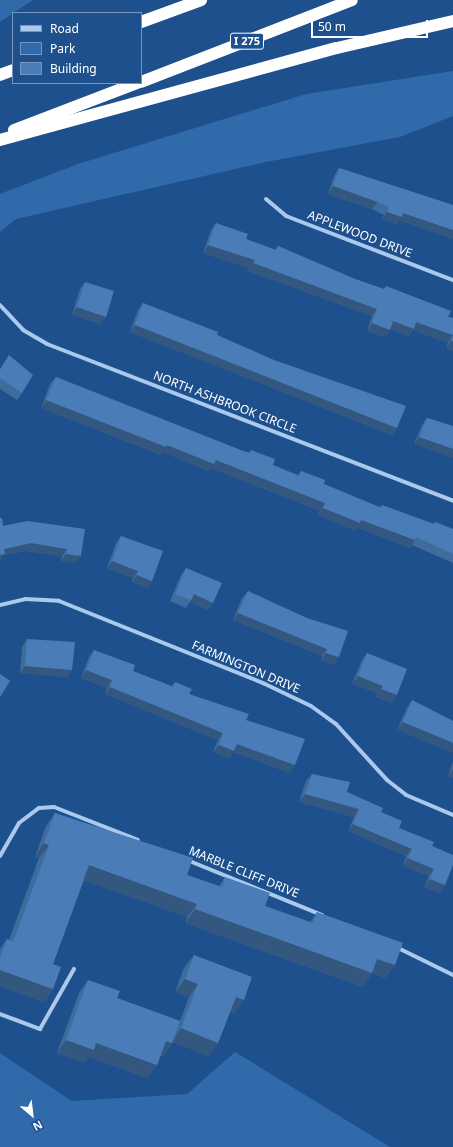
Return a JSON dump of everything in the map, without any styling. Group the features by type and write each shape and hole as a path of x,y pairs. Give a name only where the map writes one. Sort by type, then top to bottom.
{"highway":[{"path":"142,18 179,0"},
{"path":"142,22 201,0"},
{"name":"I 275","path":"142,82 352,0"},
{"path":"0,140 337,48 453,21"},
{"path":"0,75 12,70"},
{"path":"0,135 134,84"}],"street":[{"name":"APPLEWOOD DRIVE","path":"266,199 286,216 453,280"},
{"name":"NORTH ASHBROOK CIRCLE","path":"0,305 23,330 47,344 453,501"},
{"name":"FARMINGTON DRIVE","path":"0,605 24,599 59,601 265,684 311,706 336,724 387,780 406,795 453,815"},
{"path":"0,856 19,822 39,808 54,807 142,842"},
{"name":"MARBLE CLIFF DRIVE","path":"179,856 331,919"},
{"path":"388,943 453,975"},
{"path":"0,1014 29,1028 40,1029 74,969"}],"green space":[{"path":"0,0 33,0 15,12 12,12 12,14 0,22"},
{"path":"453,71 453,116 400,137 266,162 16,219 0,232 0,194 78,164 306,94"},
{"path":"235,1052 390,1147 0,1147 0,1053 72,1101 187,1094"}],"building":[{"path":"339,168 453,205 453,230 403,213 402,217 387,212 389,207 333,186"},
{"path":"216,223 248,234 246,239 276,250 278,246 355,279 384,289 386,286 451,311 448,317 453,318 453,335 416,322 414,329 393,321 390,330 372,323 377,309 253,263 255,260 208,245"},
{"path":"85,282 114,291 106,317 77,307"},
{"path":"143,303 218,332 217,335 274,360 406,406 397,428 135,325"},
{"path":"9,355 33,375 22,393 0,378 0,370"},
{"path":"56,377 243,451 250,453 251,450 275,459 273,465 299,476 301,471 325,480 324,484 381,508 382,505 434,524 435,522 453,529 453,554 416,537 415,540 361,520 360,523 323,508 325,503 216,460 214,464 167,445 166,447 46,400"},
{"path":"427,418 453,426 453,449 419,437"},
{"path":"0,518 2,518 3,526 27,521 85,529 81,556 66,554 67,549 31,543 4,549 5,554 0,555"},
{"path":"121,536 163,551 152,581 137,575 138,571 112,561"},
{"path":"186,568 222,583 213,603 194,594 191,600 175,594"},
{"path":"248,591 307,618 348,631 339,657 326,653 327,649 238,613"},
{"path":"27,639 75,642 72,670 25,666"},
{"path":"94,650 135,665 133,671 173,687 175,682 192,689 189,694 249,714 246,720 305,739 295,765 237,744 234,751 219,745 223,733 110,687 112,680 86,670"},
{"path":"367,653 407,669 397,695 381,689 383,686 358,676"},
{"path":"0,674 10,681 0,697"},
{"path":"412,700 453,721 453,743 403,722"},
{"path":"312,774 350,782 347,792 383,808 381,812 402,821 399,828 434,842 432,846 453,855 453,865 445,885 430,879 434,869 408,858 412,849 353,824 359,809 305,794"},
{"path":"55,813 193,858 187,875 222,887 225,877 270,893 265,906 313,923 317,912 403,943 395,965 377,959 372,973 195,909 197,904 89,865 53,964 61,967 53,989 0,970 0,958 7,939 13,942 49,845 44,843"},
{"path":"194,955 252,977 244,1000 236,997 218,1043 181,1028 198,984 185,979"},
{"path":"88,980 120,991 117,998 180,1021 172,1043 166,1041 157,1065 96,1043 94,1050 66,1040"}]}
